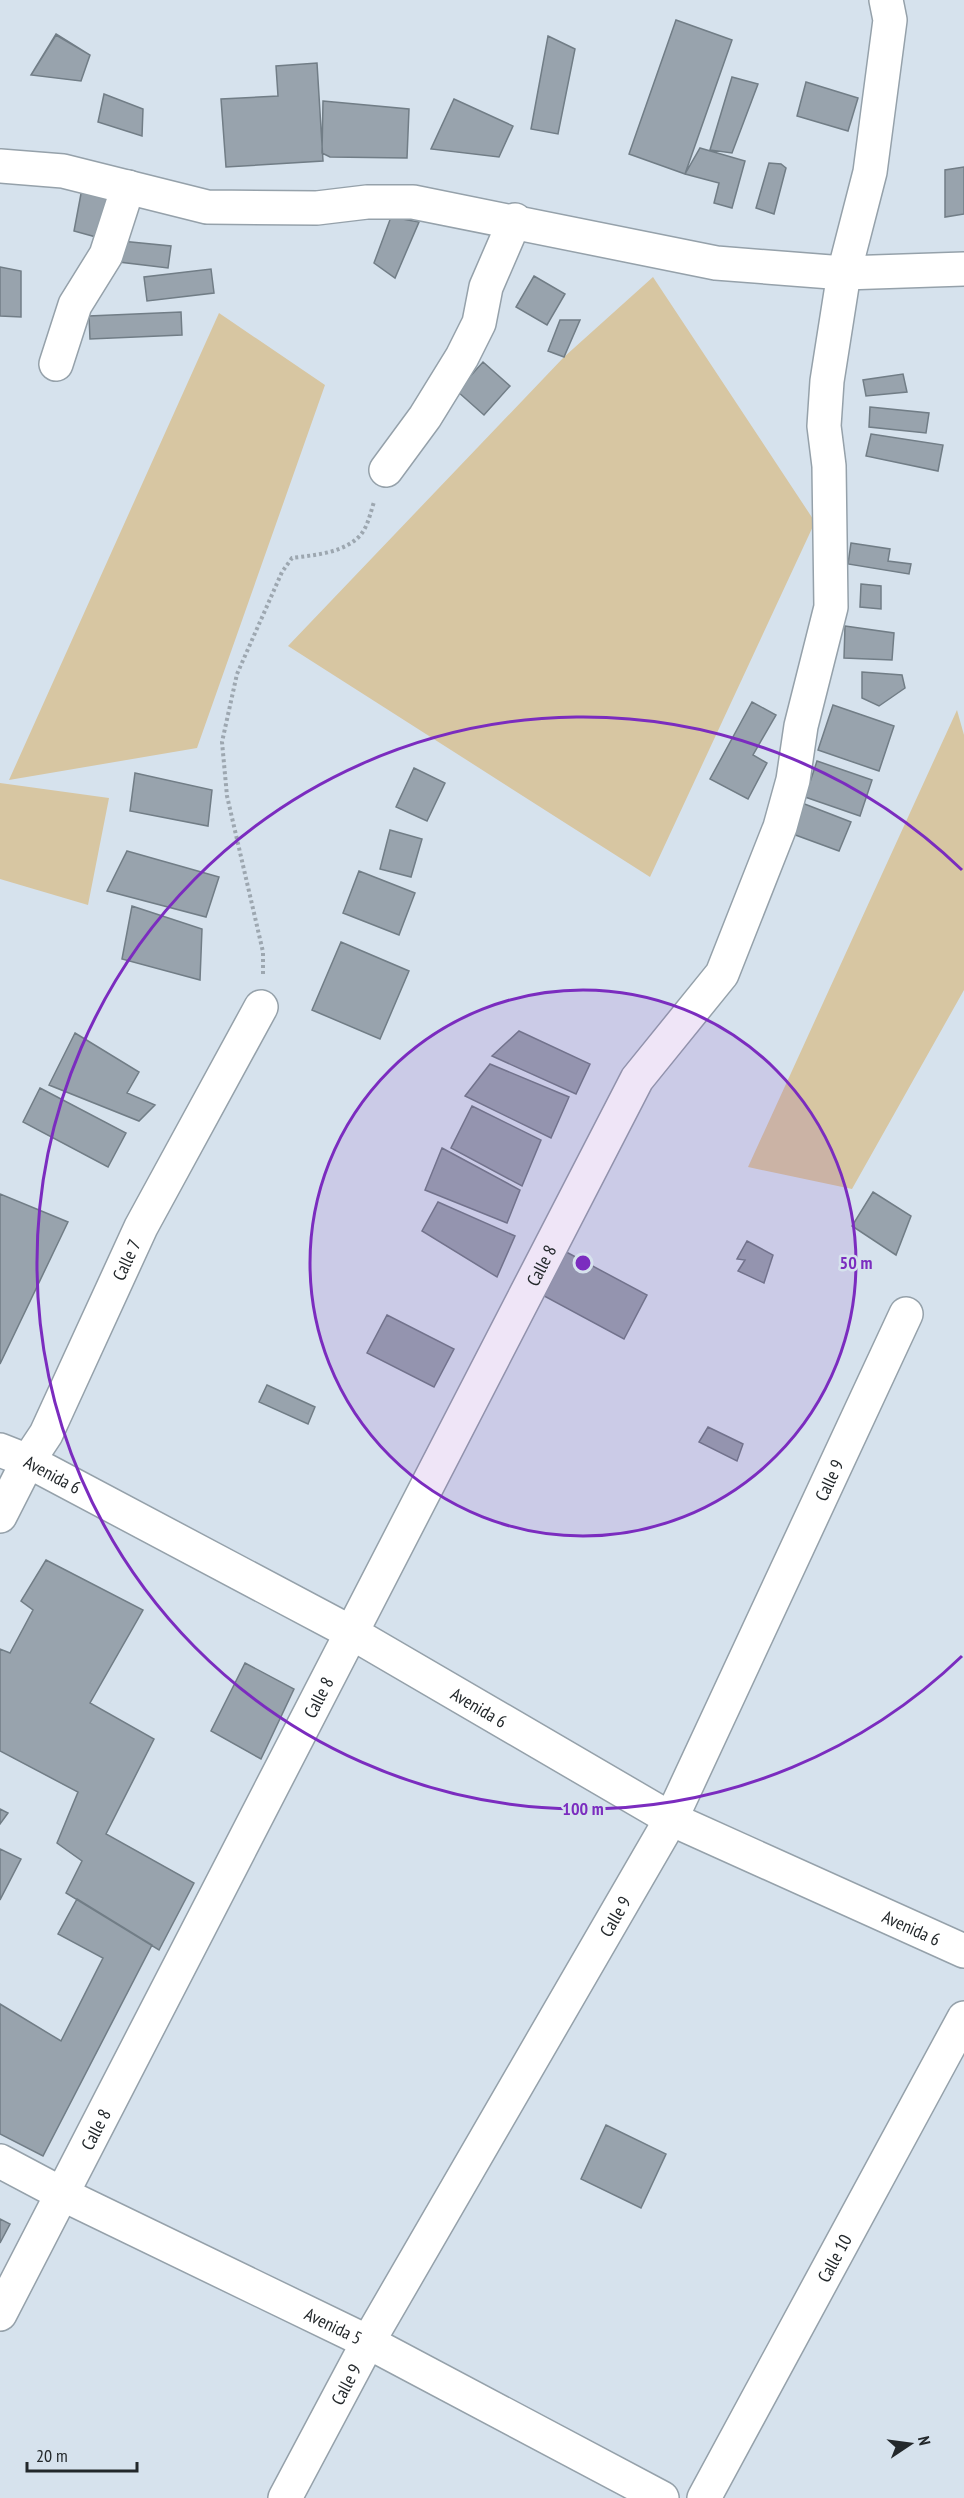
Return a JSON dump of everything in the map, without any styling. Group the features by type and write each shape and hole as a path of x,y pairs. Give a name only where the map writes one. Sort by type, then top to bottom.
{"street":[{"name":"Calle 8","path":"0,2314 64,2195 636,1080 722,974 780,827 792,780 801,726 831,607 829,466 824,426 827,381 844,273 870,171 890,20 886,0"},
{"path":"0,166 63,171 207,207 317,208 367,202 413,202 515,220 717,263 844,273 964,269"},
{"path":"56,364 75,305 106,255 128,187"},
{"path":"386,470 424,417 462,357 478,322 486,287 515,220"},
{"name":"Calle 7","path":"0,1516 14,1456 46,1434 141,1227 261,1007"},
{"name":"Calle 9","path":"285,2498 368,2342 671,1819 906,1314"},
{"name":"Avenida 6","path":"14,1456 352,1632 671,1819 964,1951"},
{"name":"Calle 10","path":"704,2498 964,2018"},
{"name":"Avenida 5","path":"0,2161 64,2195 368,2342 662,2498"}],"path":[{"path":"261,1007 263,952 227,796 222,742 237,674 282,572 292,558 323,554 352,542 363,532 386,470"}],"shaded area":[{"path":"653,277 815,522 650,877 288,646 564,357"},
{"path":"219,313 325,385 197,748 9,780"},
{"path":"957,710 964,735 964,990 852,1189 748,1167"},
{"path":"0,783 109,798 88,905 0,879"}],"building":[{"path":"676,20 732,40 685,174 629,154"},
{"path":"56,34 90,55 81,81 31,75"},
{"path":"56,35 90,55 81,81 31,75"},
{"path":"548,36 575,49 558,134 531,129"},
{"path":"317,63 323,161 226,167 221,99 278,96 276,66"},
{"path":"732,77 758,84 732,153 710,150"},
{"path":"806,82 858,98 848,131 797,116"},
{"path":"104,94 143,109 142,136 98,122"},
{"path":"454,99 513,126 499,157 431,149"},
{"path":"323,101 409,109 407,158 330,157 322,153"},
{"path":"700,148 745,161 732,208 714,203 719,183 685,174"},
{"path":"769,163 781,164 786,168 774,214 756,208"},
{"path":"964,167 964,214 945,217 945,170"},
{"path":"83,183 110,190 96,237 74,231"},
{"path":"391,217 419,222 395,278 374,263"},
{"path":"121,241 171,246 168,268 119,262"},
{"path":"0,267 21,271 21,317 0,316"},
{"path":"211,269 214,293 147,301 144,277"},
{"path":"534,276 565,294 547,325 516,307"},
{"path":"181,312 182,335 90,339 89,316"},
{"path":"560,320 580,320 564,357 548,351"},
{"path":"483,362 510,386 484,415 457,391"},
{"path":"903,374 907,392 866,396 863,380"},
{"path":"870,407 929,413 926,433 869,427"},
{"path":"871,434 943,445 938,471 866,456"},
{"path":"851,543 890,549 888,561 911,564 909,574 848,564"},
{"path":"861,584 881,586 881,609 860,607"},
{"path":"845,626 894,633 892,660 844,658"},
{"path":"862,672 902,675 905,688 879,706 862,698"},
{"path":"752,702 776,715 753,755 767,763 748,799 710,779"},
{"path":"833,705 894,726 879,771 818,750"},
{"path":"817,761 872,780 860,816 805,797"},
{"path":"414,768 445,783 427,821 396,807"},
{"path":"135,773 212,790 208,826 130,811"},
{"path":"802,803 851,822 839,851 790,833"},
{"path":"390,830 422,839 411,877 380,869"},
{"path":"127,851 219,877 206,917 107,891"},
{"path":"359,871 415,893 399,935 343,913"},
{"path":"132,906 202,929 200,980 122,959"},
{"path":"341,942 409,971 380,1039 312,1010"},
{"path":"519,1031 590,1064 576,1094 492,1056"},
{"path":"75,1033 139,1072 127,1093 155,1105 139,1121 49,1085"},
{"path":"490,1064 569,1097 551,1138 465,1096"},
{"path":"40,1088 126,1133 108,1167 23,1122"},
{"path":"472,1106 541,1140 522,1186 451,1148"},
{"path":"442,1148 520,1190 507,1223 425,1190"},
{"path":"873,1192 911,1216 896,1255 852,1226"},
{"path":"0,1194 68,1222 0,1364"},
{"path":"438,1202 515,1236 497,1277 422,1231"},
{"path":"747,1241 773,1255 764,1283 738,1271 745,1260 737,1259"},
{"path":"555,1246 647,1295 624,1339 533,1290"},
{"path":"387,1315 454,1349 434,1387 367,1353"},
{"path":"267,1385 315,1407 308,1424 259,1402"},
{"path":"267,1385 315,1407 308,1424 259,1402"},
{"path":"708,1427 743,1444 737,1461 699,1442"},
{"path":"46,1560 143,1610 90,1703 154,1739 106,1834 194,1883 159,1950 66,1893 82,1861 57,1843 78,1792 0,1751 0,1649 10,1653 33,1610 21,1601"},
{"path":"245,1663 294,1689 261,1759 211,1731"},
{"path":"0,1809 8,1813 0,1824"},
{"path":"0,1849 21,1859 0,1900"},
{"path":"77,1899 152,1945 43,2156 0,2134 0,2004 61,2041 103,1958 58,1934"},
{"path":"606,2125 666,2154 641,2208 581,2179"},
{"path":"0,2219 10,2224 0,2243"}]}
